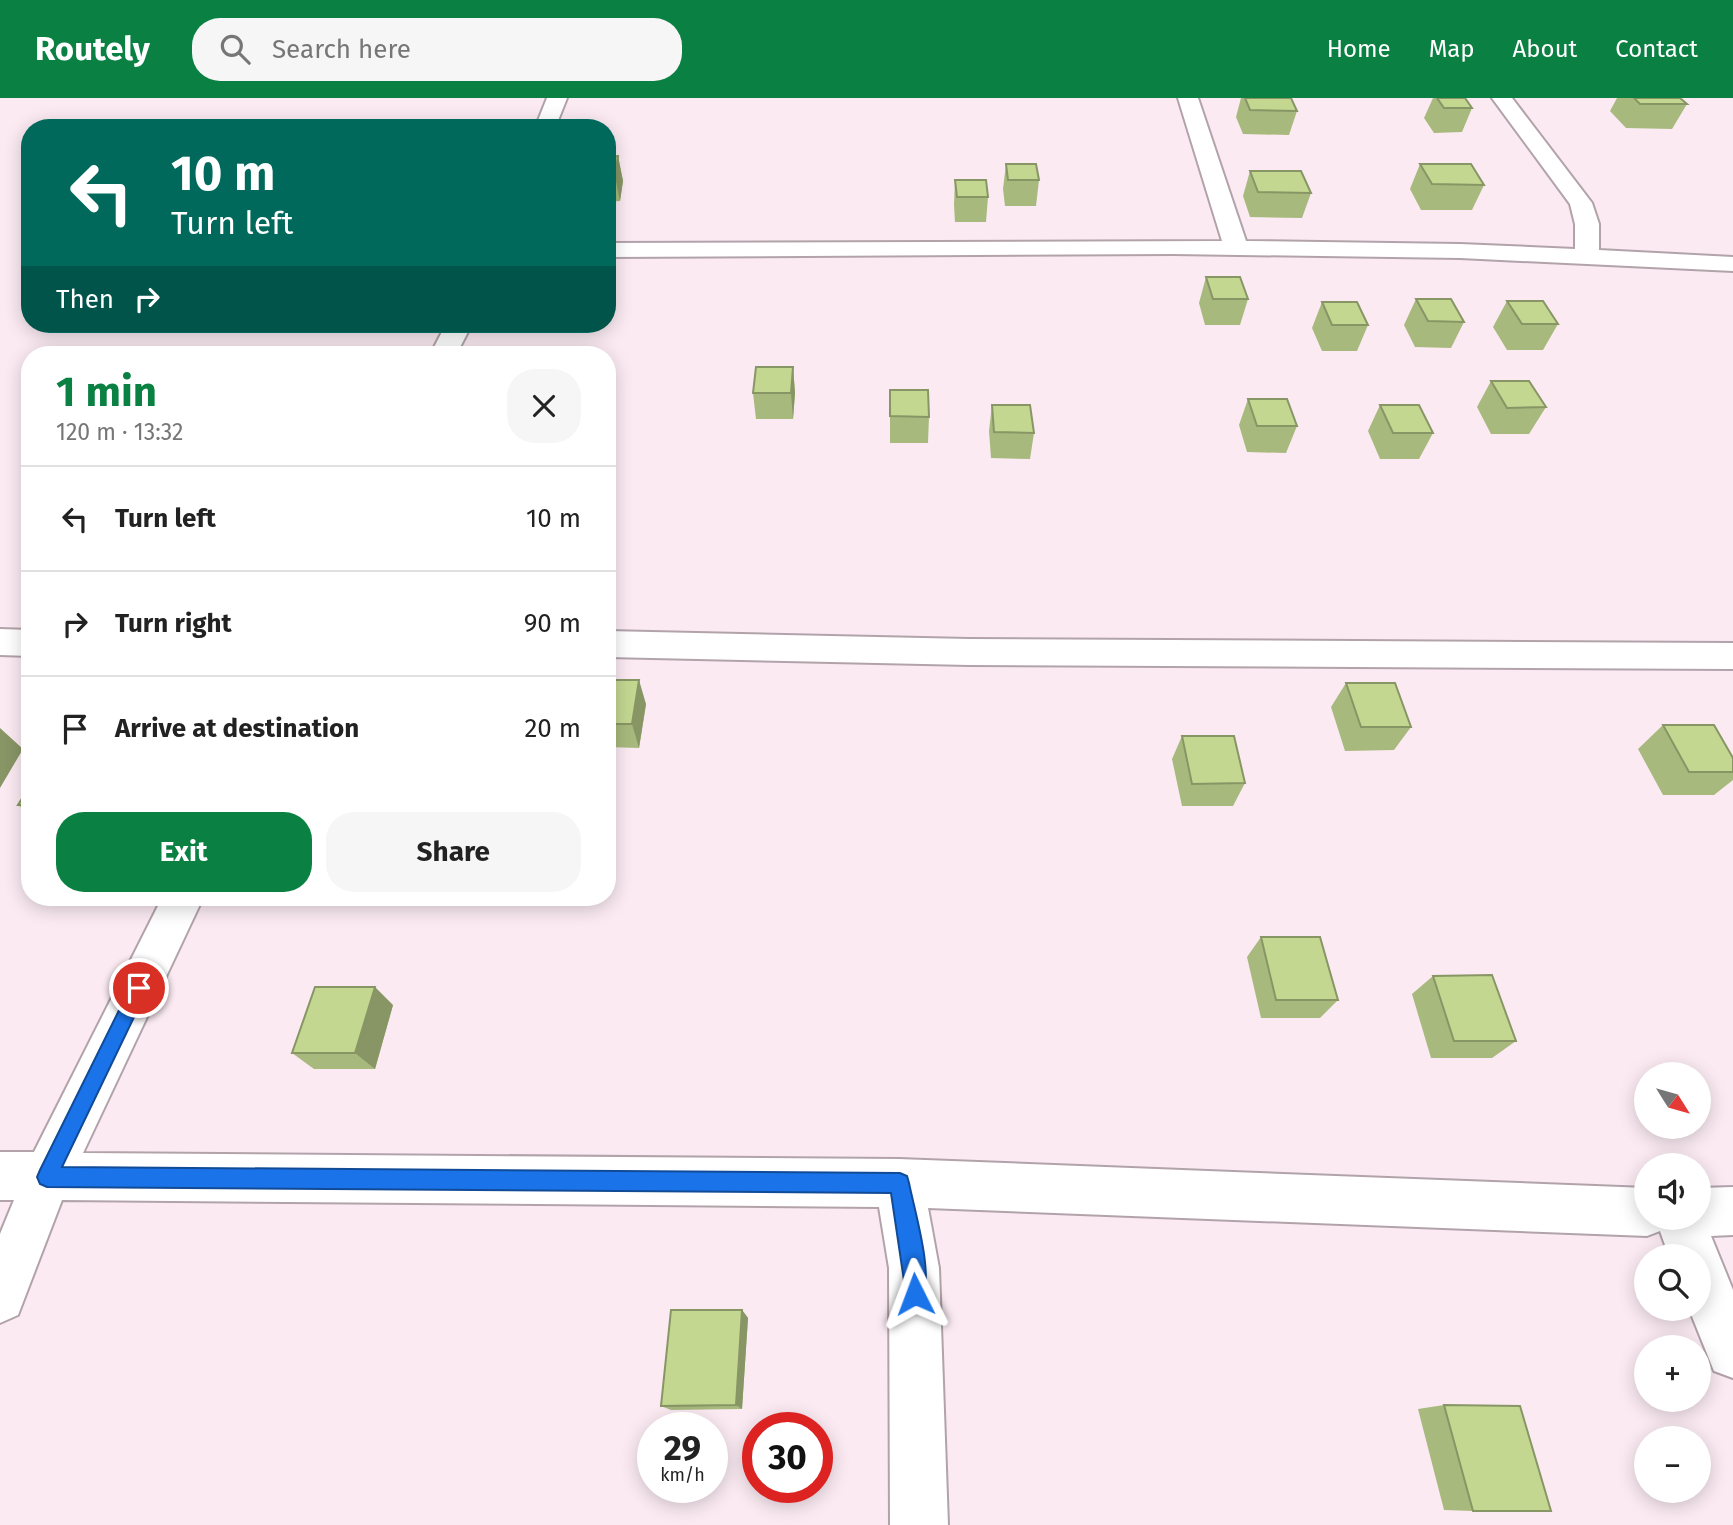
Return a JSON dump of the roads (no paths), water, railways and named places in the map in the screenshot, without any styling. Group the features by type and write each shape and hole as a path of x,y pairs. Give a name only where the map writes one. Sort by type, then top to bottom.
{"street":[{"path":"549,119 557,98"},
{"path":"1188,98 1236,248"},
{"path":"1502,98 1581,203 1587,224 1587,255"},
{"path":"616,250 1078,246 1587,255 1674,263 1733,264"},
{"path":"0,642 21,643"},
{"path":"616,644 904,652 1490,652 1733,656"},
{"path":"0,1297 47,1177 179,906"},
{"path":"0,1175 900,1183 1634,1211"},
{"path":"900,1183 914,1268 919,1525"},
{"path":"1711,1212 1733,1211"},
{"path":"1711,1299 1733,1352"}]}
